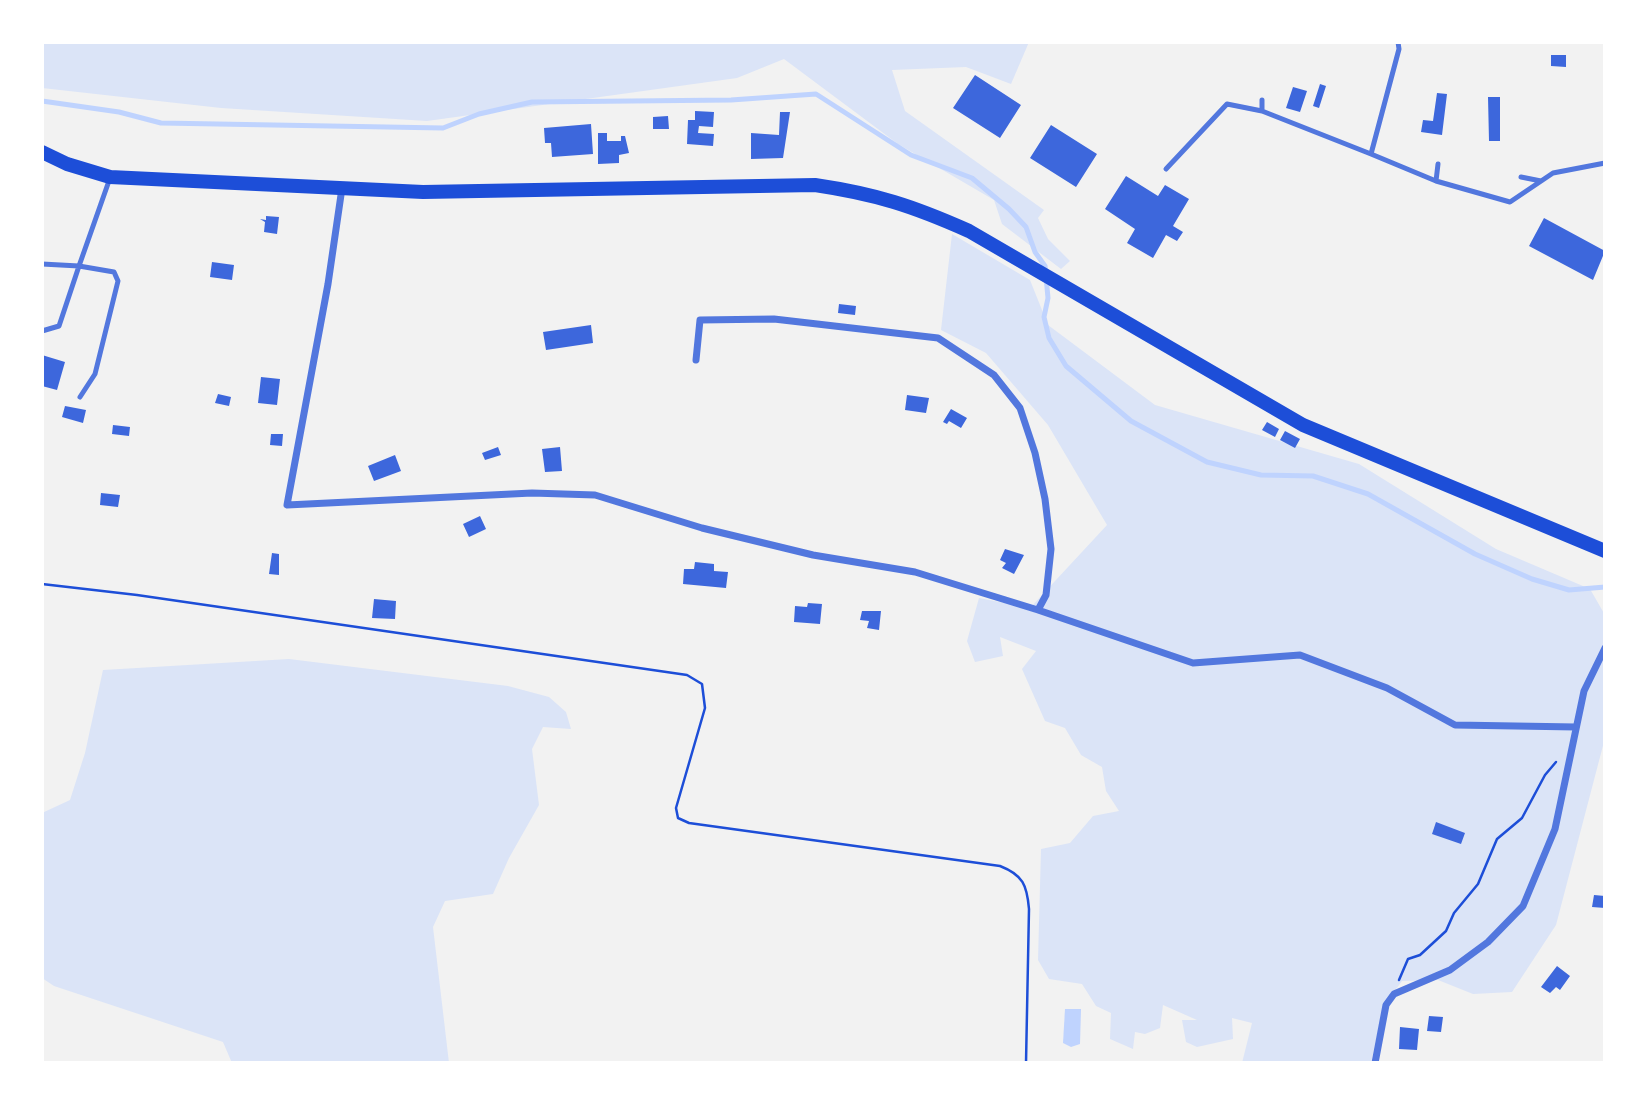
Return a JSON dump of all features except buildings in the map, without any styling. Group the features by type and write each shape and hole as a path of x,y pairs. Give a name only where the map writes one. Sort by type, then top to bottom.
{"main road":[{"path":"42,152 67,164 110,177 423,192 815,185 873,194 927,212 969,231 1303,425 1605,551"}],"street":[{"path":"342,188 326,297 287,505 532,493 595,495 702,528 813,555 915,572 1038,610 1193,663 1300,655 1387,688 1455,725 1576,727"},
{"path":"696,360 700,320 774,319 938,338 994,376 1020,408 1035,453 1045,499 1051,549 1046,595 1038,610"},
{"path":"1375,1063 1386,1005 1394,994 1450,970 1488,942 1523,906 1555,829 1584,691 1605,648"}],"lane":[{"path":"1371,154 1399,49 1398,42"},
{"path":"1262,100 1262,111"},
{"path":"1166,169 1227,104 1262,111 1436,181 1510,202 1541,181 1576,166 1605,163"},
{"path":"1436,181 1438,164"},
{"path":"42,331 59,326 110,177"},
{"path":"1521,177 1541,181"},
{"path":"42,264 114,272 118,281 95,374 80,397"}],"path":[{"path":"42,584 137,594 687,675 702,684 705,708 676,808 678,818 689,823 1000,866 1017,873 1027,886 1029,909 1026,1063"},
{"path":"1398,986 1402,967 1408,959 1420,955 1446,930 1454,913 1462,908 1465,899 1478,884 1497,839 1522,818 1545,775 1563,758"}],"shaded area":[{"path":"42,42 1029,42 1011,84 966,67 892,70 905,111 1044,210 1038,218 1048,239 1070,261 1061,269 1002,224 994,200 898,144 784,59 737,78 427,121 221,108 42,88"},
{"path":"952,234 1030,280 1048,325 1155,405 1359,464 1496,549 1590,589 1605,615 1605,738 1556,925 1512,992 1473,994 1438,980 1402,981 1383,1007 1371,1063 1242,1063 1252,1023 1232,1018 1233,1039 1197,1047 1186,1042 1182,1020 1197,1020 1163,1005 1160,1028 1145,1034 1135,1032 1133,1049 1110,1039 1111,1013 1096,1006 1082,984 1049,979 1038,960 1041,849 1070,843 1093,816 1119,811 1106,791 1102,767 1081,755 1065,728 1045,721 1022,669 1036,651 1000,637 1003,656 975,662 967,641 979,598 1030,608 1107,525 1048,425 986,353 941,330"},
{"path":"289,659 508,686 549,697 566,712 571,729 543,727 532,749 539,805 509,858 493,894 445,901 433,927 449,1063 232,1063 223,1042 54,986 42,978 42,813 70,800 85,753 103,670"}],"water":[{"path":"1065,1009 1081,1009 1080,1044 1071,1047 1063,1043"}],"waterway":[{"path":"42,101 119,112 161,123 443,128 479,114 532,102 731,100 816,94 911,155 972,178 1009,209 1026,227 1035,252 1045,266 1048,298 1044,317 1049,338 1066,366 1131,421 1207,462 1261,475 1313,476 1368,494 1475,554 1532,579 1569,590 1605,587"}]}
